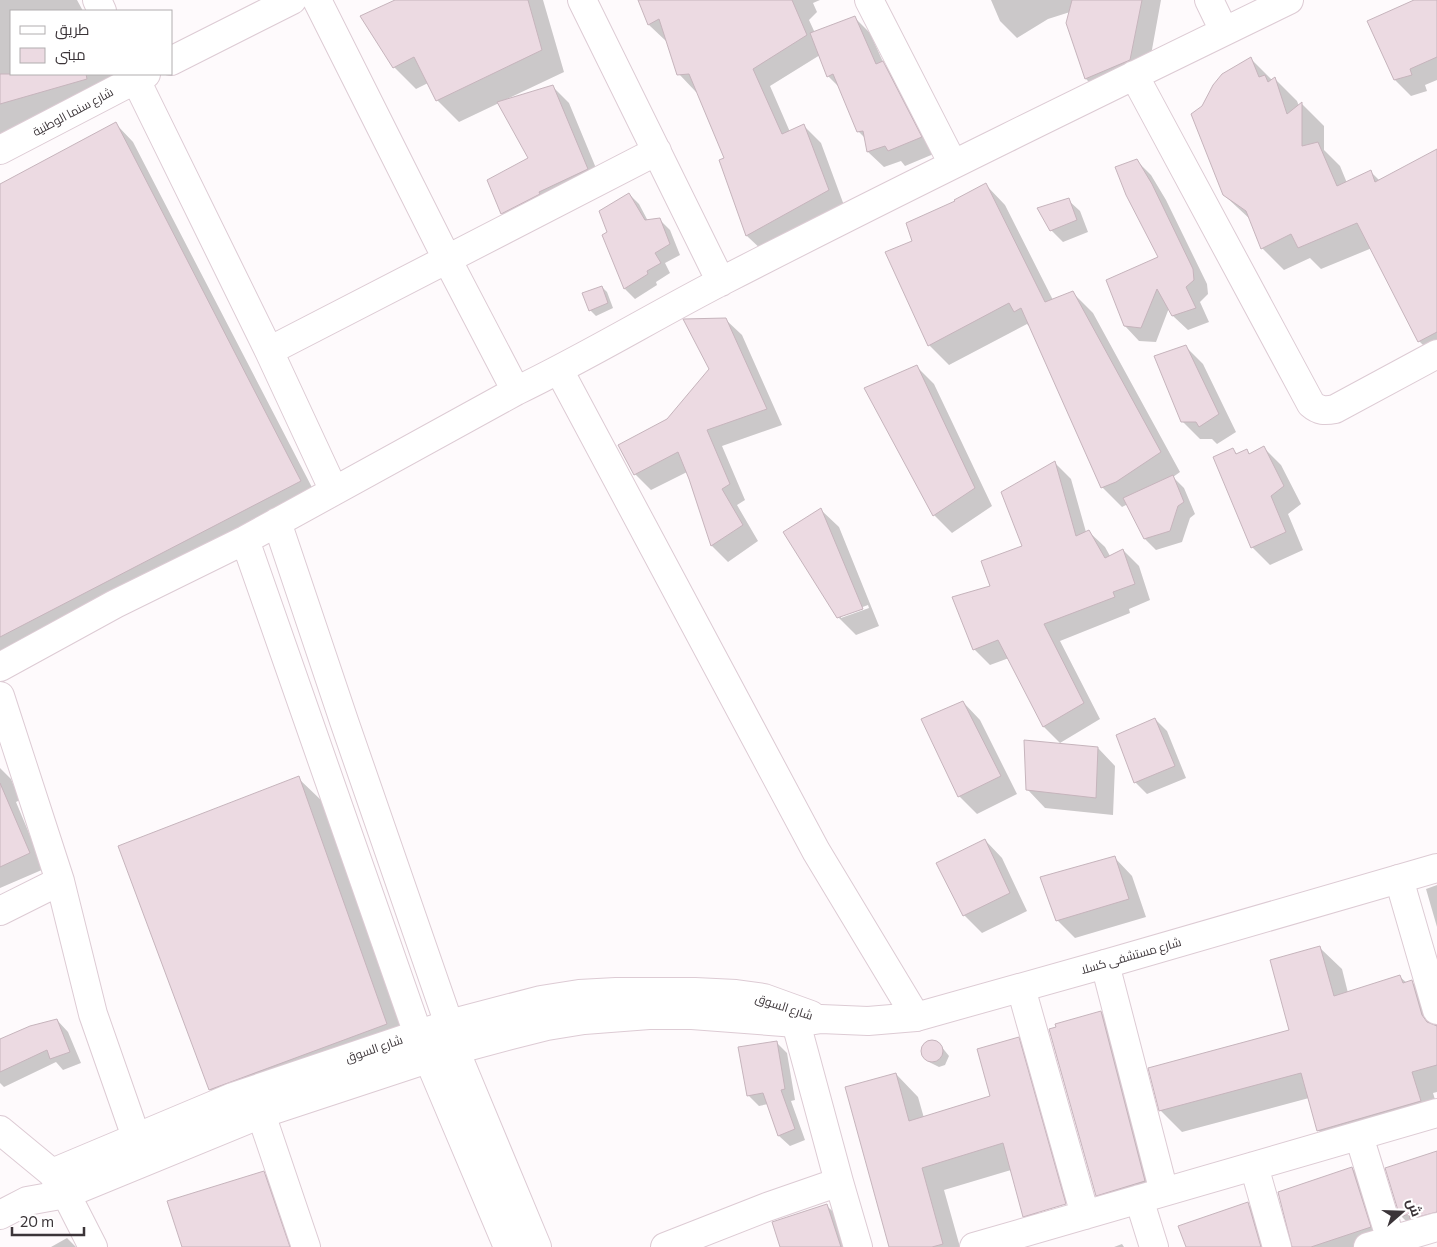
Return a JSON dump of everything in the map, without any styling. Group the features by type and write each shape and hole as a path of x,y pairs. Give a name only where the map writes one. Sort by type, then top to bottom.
{"street":[{"path":"172,60 292,0"},
{"path":"317,0 447,259 516,391"},
{"path":"582,0 721,282"},
{"path":"869,0 953,164"},
{"path":"1208,0 1224,31"},
{"path":"0,667 115,604 246,540 516,391 721,282 953,164 1288,0"},
{"path":"1134,75 1311,404 1317,409 1325,411 1335,409 1437,354"},
{"path":"138,76 334,491"},
{"name":"شارع سنما الوطنية","path":"0,150 138,76"},
{"path":"269,351 657,151"},
{"path":"558,370 816,851 916,1017"},
{"path":"277,522 449,1024 455,1050 537,1247"},
{"path":"246,540 427,1059 508,1247"},
{"path":"0,696 60,882 94,1014 142,1149"},
{"path":"312,730 344,721"},
{"path":"338,806 370,797"},
{"name":"شارع مستشفى كسلا","path":"804,1017 868,1021 916,1017 1437,868"},
{"path":"365,883 397,875"},
{"path":"1399,879 1437,1010"},
{"path":"0,911 60,882"},
{"path":"392,962 424,952"},
{"path":"1105,964 1152,1196 1154,1247"},
{"path":"1021,988 1085,1214"},
{"name":"شارع السوق","path":"142,1149 233,1097 449,1024 541,1000 579,994 616,992 736,994 764,998 804,1017"},
{"name":"شارع السوق","path":"0,1215 59,1183 142,1149 261,1114 455,1050 547,1026 617,1016 804,1017"},
{"path":"804,1017 839,1182 858,1247"},
{"path":"233,1097 261,1114 306,1247"},
{"path":"974,1247 1017,1241 1085,1214 1437,1113"},
{"path":"0,1130 59,1183 94,1247"},
{"path":"1359,1136 1384,1245 1437,1227"},
{"path":"1254,1166 1277,1247"},
{"path":"665,1247 705,1240 766,1207 839,1182"}],"building":[{"path":"395,0 528,0 542,50 436,101 414,57 393,68 360,16"},
{"path":"638,0 792,0 807,35 753,69 782,134 804,124 829,190 746,236 719,160 724,158 689,74 677,75 659,19 648,25"},
{"path":"1072,0 1142,0 1130,60 1085,79 1066,23"},
{"path":"1414,0 1437,0 1437,57 1410,69 1412,75 1394,80 1367,21"},
{"path":"855,16 876,64 883,61 922,137 888,151 885,146 867,152 863,131 857,132 833,74 827,77 810,33"},
{"path":"1251,57 1259,77 1265,75 1268,82 1275,77 1287,114 1302,102 1302,146 1318,142 1337,186 1371,170 1375,182 1437,149 1437,332 1418,342 1357,223 1298,248 1291,234 1261,249 1246,211 1223,195 1191,114 1202,106 1213,85 1222,74"},
{"path":"0,74 86,75 87,79 0,104"},
{"path":"553,85 588,169 539,192 540,194 501,214 487,180 528,158 497,102"},
{"path":"116,122 301,481 0,637 0,184"},
{"path":"1137,159 1152,184 1193,269 1194,280 1186,287 1196,308 1172,316 1157,289 1141,328 1124,326 1106,280 1158,257 1126,195 1115,167"},
{"path":"986,183 1045,302 1073,291 1161,452 1116,482 1101,488 1021,308 1014,312 1009,303 928,346 885,252 912,241 906,223 955,201"},
{"path":"629,193 645,220 660,218 670,244 655,253 661,263 647,271 648,274 624,289 602,235 607,232 599,211"},
{"path":"1069,198 1077,220 1050,231 1037,208"},
{"path":"602,286 608,303 589,311 582,293"},
{"path":"726,318 767,409 707,430 730,484 722,489 743,525 711,546 678,452 634,475 618,445 667,419 709,369 683,319"},
{"path":"1186,345 1219,414 1199,427 1196,422 1181,422 1154,356"},
{"path":"917,365 975,488 933,516 864,388"},
{"path":"1264,446 1284,486 1271,496 1286,532 1251,548 1213,457 1233,448 1236,454 1247,449 1249,454"},
{"path":"1055,461 1076,536 1089,530 1105,558 1123,549 1135,584 1113,592 1115,597 1044,624 1084,703 1043,727 998,640 973,650 952,597 990,586 981,561 1022,546 1001,492"},
{"path":"1173,475 1184,502 1178,506 1170,531 1144,539 1123,498"},
{"path":"821,508 863,609 837,618 783,532"},
{"path":"963,701 1001,776 958,797 921,719"},
{"path":"1155,718 1175,766 1134,783 1116,735"},
{"path":"1024,740 1098,747 1096,798 1026,790"},
{"path":"299,776 387,1024 209,1090 118,846"},
{"path":"0,783 30,853 0,867"},
{"path":"985,839 1010,893 963,916 936,863"},
{"path":"1115,856 1129,899 1056,921 1040,877"},
{"path":"1320,946 1334,996 1400,975 1403,983 1412,980 1422,1015 1427,1022 1437,1026 1437,1065 1412,1072 1421,1101 1317,1131 1301,1073 1159,1111 1148,1068 1289,1030 1270,960"},
{"path":"1101,1011 1145,1181 1096,1196 1049,1029 1056,1027 1055,1024"},
{"path":"57,1019 70,1052 50,1059 47,1050 0,1072 0,1039 30,1026"},
{"path":"1019,1037 1066,1204 1023,1217 1003,1143 922,1168 943,1244 932,1247 889,1247 845,1087 896,1073 909,1121 990,1096 977,1049"},
{"path":"928,1040 936,1040 943,1047 943,1055 936,1062 928,1062 921,1055 921,1047"},
{"path":"777,1041 785,1089 781,1090 795,1129 778,1136 763,1093 747,1096 738,1047"},
{"path":"1437,1151 1437,1212 1410,1219 1409,1214 1400,1217 1385,1168"},
{"path":"1352,1167 1371,1227 1311,1247 1292,1247 1278,1192"},
{"path":"264,1171 290,1247 182,1247 167,1201"},
{"path":"1248,1202 1261,1247 1186,1247 1178,1226"},
{"path":"827,1204 841,1247 780,1247 772,1222"}]}
